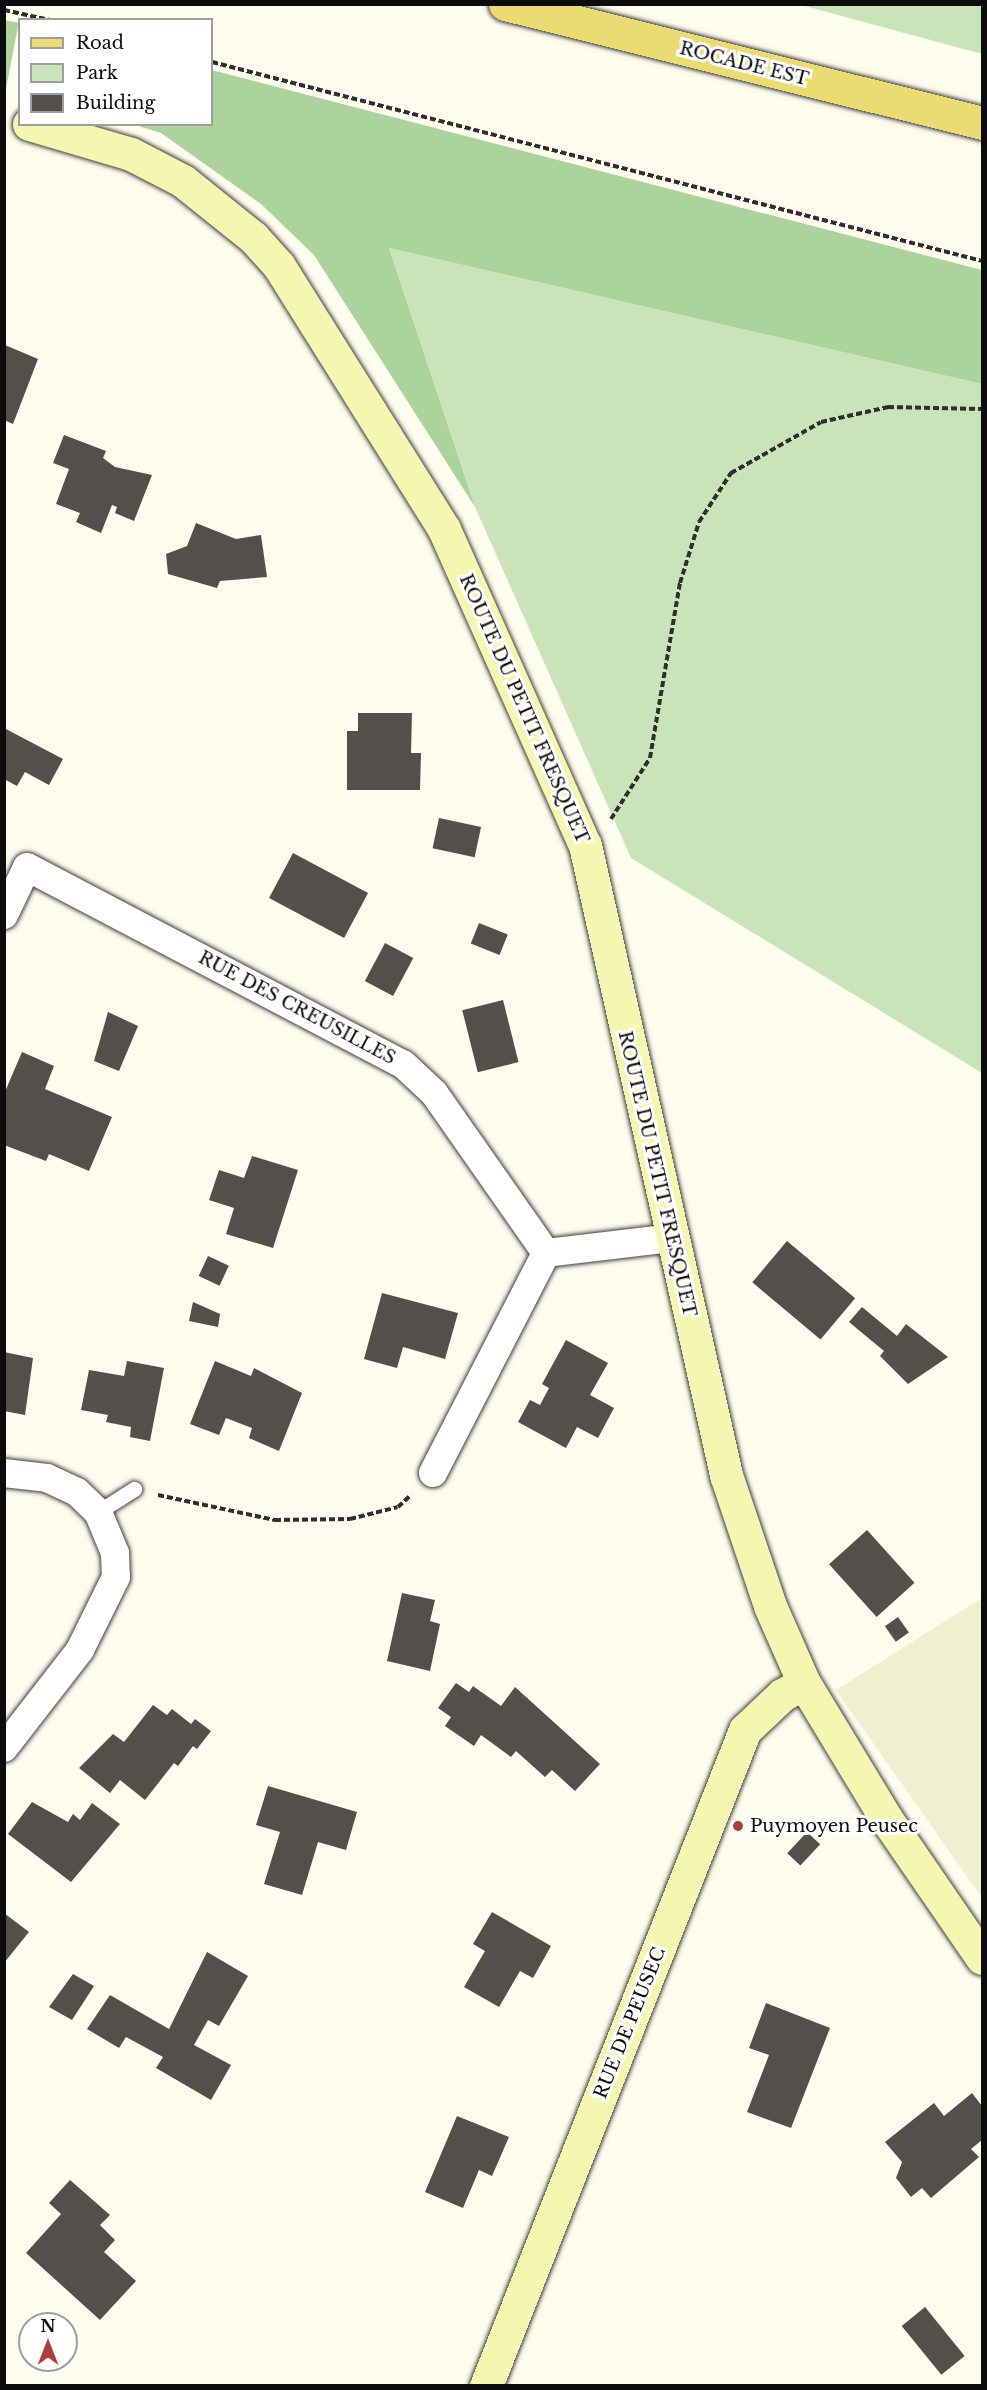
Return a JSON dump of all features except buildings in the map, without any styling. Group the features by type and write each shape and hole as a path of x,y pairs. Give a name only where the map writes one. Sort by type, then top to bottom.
{"main road":[{"name":"ROCADE EST","path":"505,4 982,123"}],"street":[{"name":"ROUTE DU PETIT FRESQUET","path":"36,126 131,154 183,181 253,237 279,266 444,529 585,845 726,1475 770,1606 804,1683 885,1817 982,1958"},
{"name":"RUE DES CREUSILLES","path":"4,915 27,867 404,1064 434,1093 546,1253"},
{"path":"433,1473 546,1253 672,1238"},
{"path":"4,1473 47,1478 77,1492 98,1512 115,1553 116,1577 105,1607 4,1749"},
{"name":"RUE DE PEUSEC","path":"486,2385 745,1730 782,1695 804,1683"}],"lane":[{"path":"98,1512 134,1489"}],"path":[{"path":"4,10 41,18"},
{"path":"213,62 982,261"},
{"path":"585,845 621,808 650,758 680,583 699,522 731,473 821,422 888,407 982,409"},
{"path":"134,1489 275,1520 350,1519 399,1507 433,1473"}],"green space":[{"path":"801,5 982,5 982,54"},
{"path":"4,20 18,23 6,89 4,88"},
{"path":"213,70 982,270 982,384 389,248 475,507 314,255 261,204 161,133 138,126 213,126"},
{"path":"389,248 982,384 982,1073 631,858 475,507"},
{"path":"982,1598 982,1898 836,1690"}],"place":[{"name":"Puymoyen Peusec","path":"738,1826"}]}
